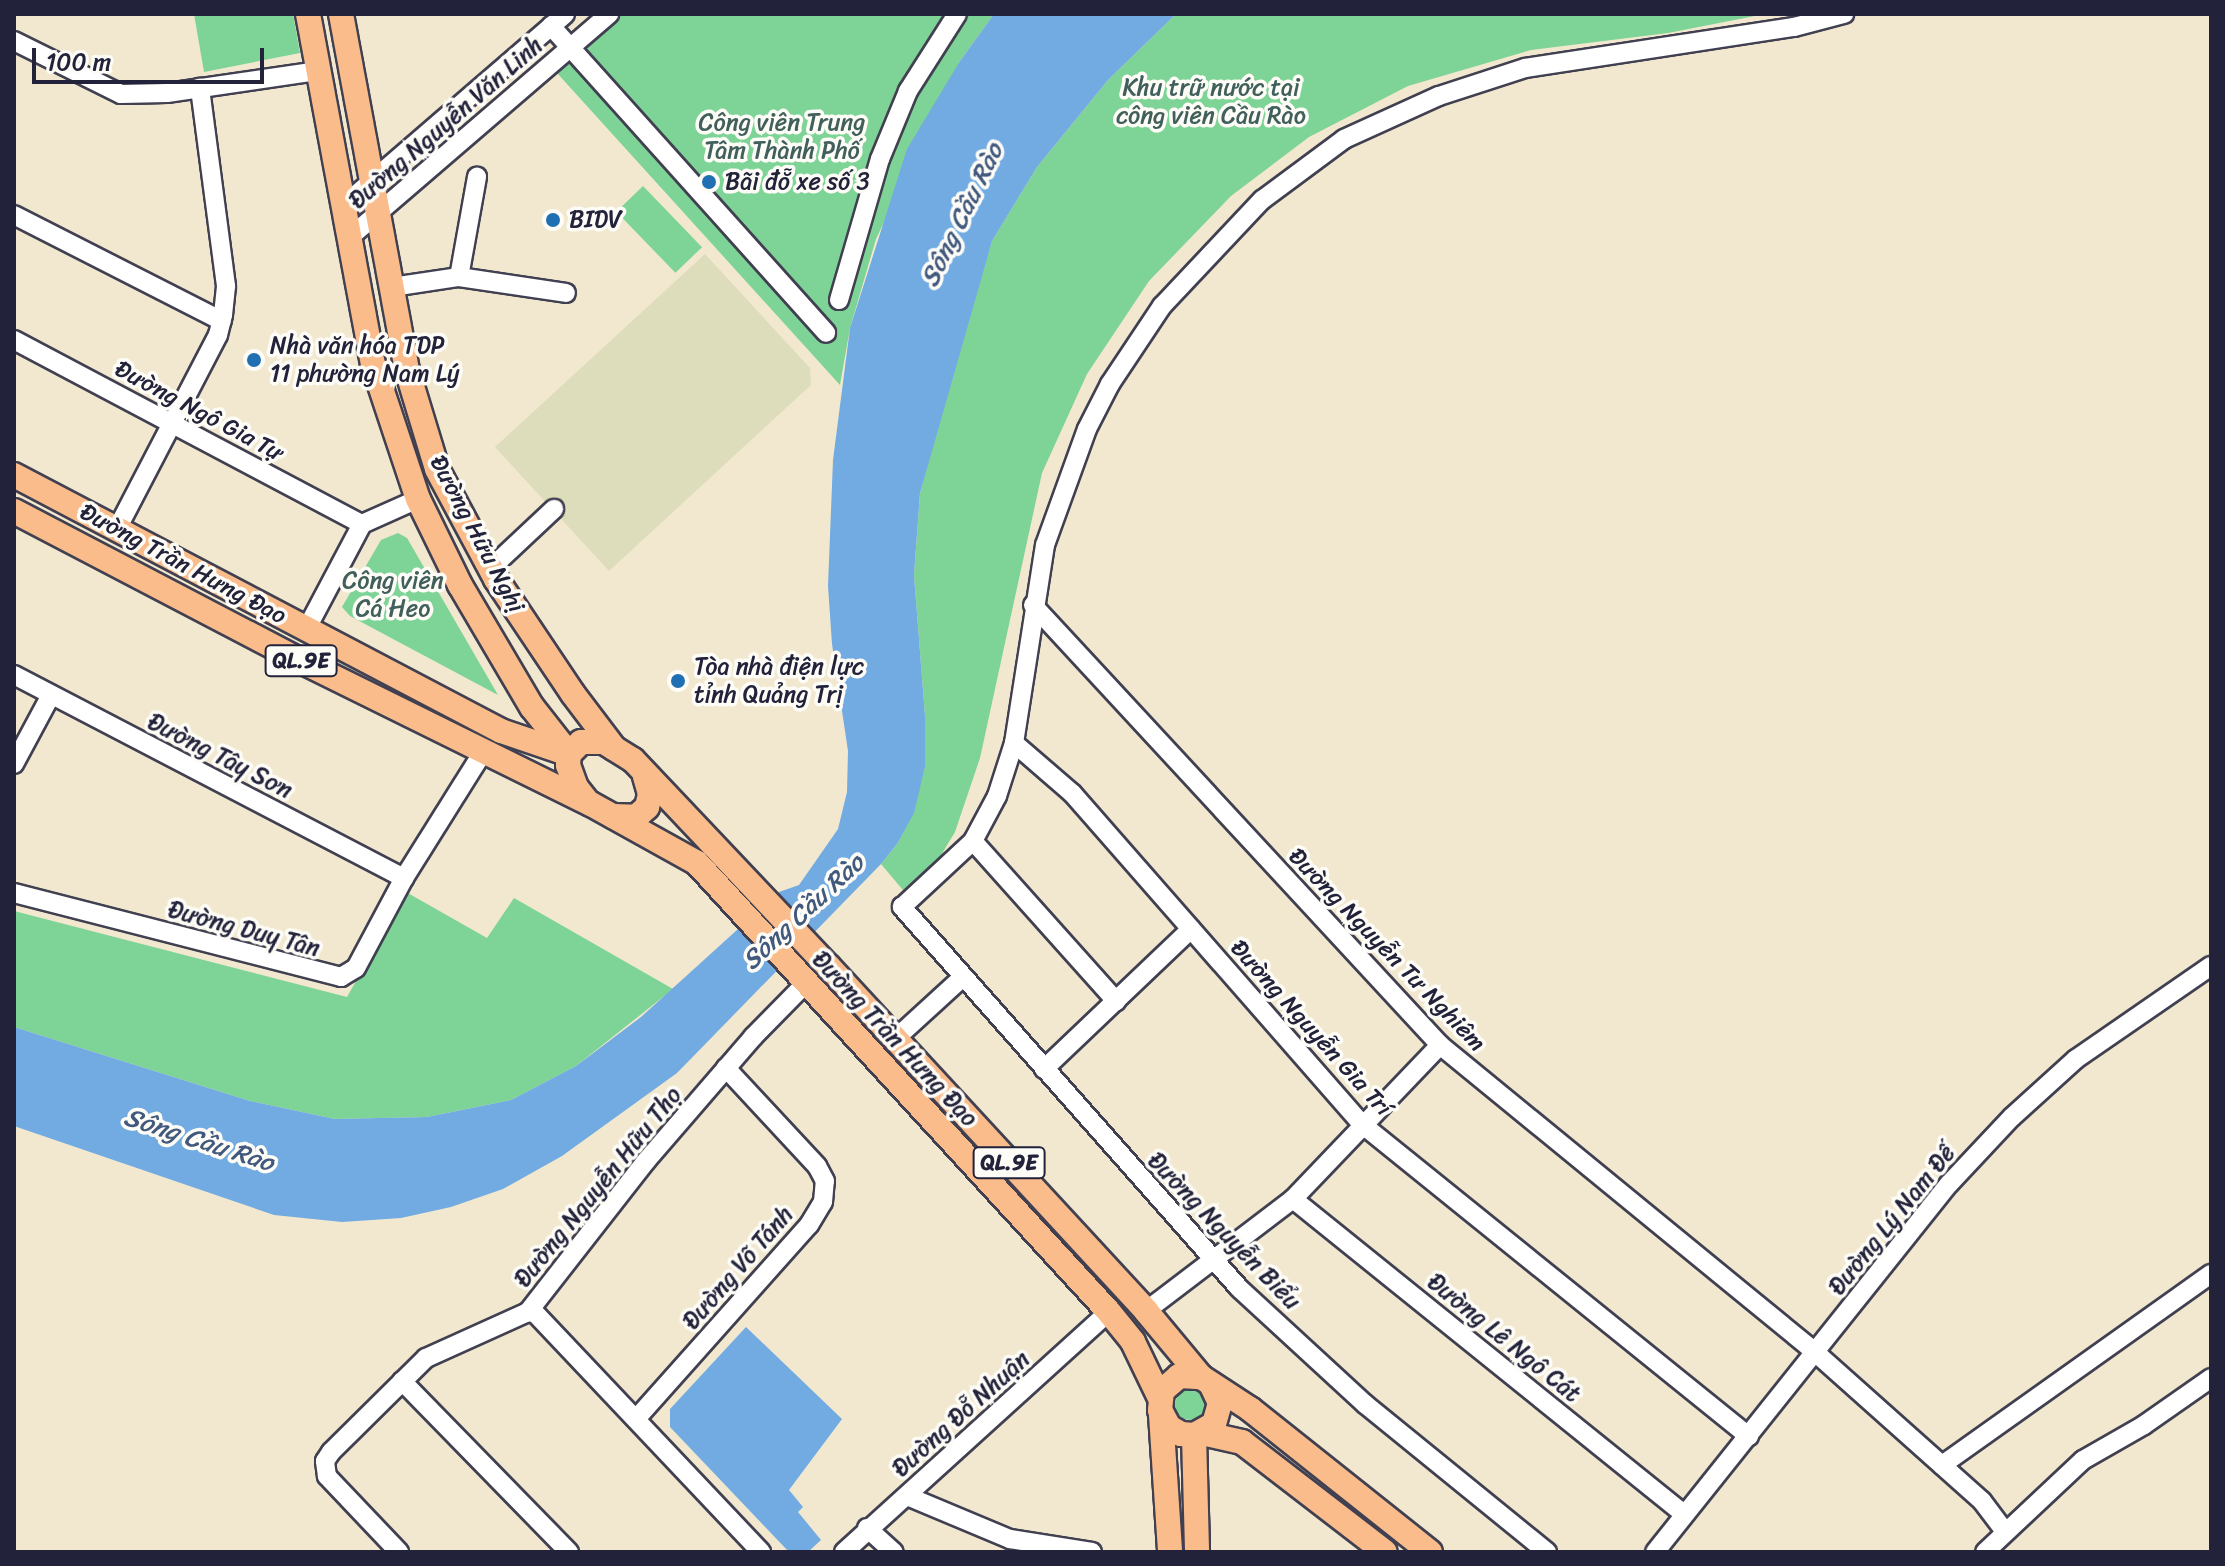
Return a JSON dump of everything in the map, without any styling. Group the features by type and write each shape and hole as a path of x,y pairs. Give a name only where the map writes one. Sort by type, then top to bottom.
{"main road":[{"name":"Đường Hữu Nghị","path":"308,14 373,364 418,499 460,585 532,707 569,754"},
{"name":"Đường Hữu Nghị","path":"341,14 407,370 437,469 490,569 573,694 614,748"},
{"name":"Đường Trần Hưng Đạo","path":"14,475 501,731 569,754 570,777 591,804"},
{"name":"Đường Trần Hưng Đạo","path":"14,511 293,657 591,804 697,863 1109,1312 1133,1342 1160,1407"},
{"path":"293,657 307,628"},
{"path":"569,754 588,740 614,748"},
{"name":"Đường Trần Hưng Đạo","path":"614,748 633,760 645,777 814,951 1206,1380 1250,1409 1430,1552"},
{"path":"613,816 636,817 647,807 650,794 645,777"},
{"path":"1170,1552 1160,1407 1167,1385 1179,1376 1206,1380 1219,1396 1219,1411 1214,1424 1198,1434"},
{"path":"1160,1407 1174,1431 1242,1442 1385,1552"},
{"path":"1197,1552 1198,1434"}],"street":[{"name":"Đường Nguyễn Văn Linh","path":"350,237 609,14"},
{"path":"839,300 880,159 908,91 957,14"},
{"path":"1116,1001 973,841 997,796 1014,743 1033,605 1045,545 1087,429 1127,355 1179,286 1262,200 1324,152 1402,111 1525,68 1794,27 1844,14"},
{"path":"558,20 570,48 826,333"},
{"name":"Đường Nguyễn Văn Linh","path":"344,205 558,20"},
{"path":"14,41 121,94 200,88 318,71"},
{"path":"117,529 218,335 222,321 226,286 200,88"},
{"path":"459,277 477,177"},
{"path":"14,215 222,321"},
{"path":"392,287 459,277 566,293"},
{"name":"Đường Ngô Gia Tự","path":"14,340 362,524"},
{"path":"307,628 362,524 418,499"},
{"path":"490,569 554,509"},
{"name":"Đường Nguyễn Tư Nghiêm","path":"1033,605 1292,889 1440,1045 1816,1353 1982,1501 2005,1531"},
{"name":"Đường Tây Sơn","path":"14,675 404,878"},
{"path":"14,764 51,695"},
{"name":"Đường Nguyễn Gia Trí","path":"1014,743 1072,793 1363,1125 1749,1437"},
{"name":"Đường Duy Tân","path":"14,893 341,977 356,968 404,878 483,752"},
{"name":"Đường Nguyễn Biểu","path":"973,841 902,907 1213,1261 1365,1404 1547,1552"},
{"path":"1044,1069 1191,929"},
{"name":"Đường Lý Nam Đế","path":"1655,1552 1949,1184 2012,1117 2076,1059 2211,966"},
{"name":"Đường Nguyễn Hữu Thọ","path":"399,1552 327,1476 325,1461 331,1452 426,1358 528,1312 646,1161 802,975"},
{"path":"895,1039 963,977"},
{"path":"1146,1311 1293,1199 1440,1045"},
{"name":"Đường Võ Tánh","path":"636,1419 809,1225 823,1202 825,1181 817,1166 726,1068"},
{"name":"Đường Lê Ngô Cát","path":"1293,1199 1684,1514"},
{"path":"1942,1465 2211,1274"},
{"path":"528,1312 535,1313 761,1552"},
{"name":"Đường Đỗ Nhuận","path":"844,1552 1109,1312"},
{"path":"1985,1552 2083,1460 2144,1425 2211,1378"},
{"path":"402,1381 569,1552"},
{"path":"907,1496 1010,1539 1092,1552"},
{"path":"867,1528 894,1552"}],"shaded area":[{"path":"705,254 810,368 811,385 609,571 495,447"}],"green space":[{"path":"194,14 293,14 300,53 204,72"},
{"name":"Công viên Trung Tâm Thành Phố","path":"620,14 994,14 960,61 876,239 850,328 840,385 557,73"},
{"name":"Khu trữ nước tại công viên Cầu Rào","path":"1176,14 1765,14 1668,33 1531,50 1408,86 1309,137 1231,196 1149,281 1087,374 1042,473 980,758 955,832 932,870 908,896 881,864 897,844 913,813 925,767 925,716 914,575 920,493 957,352 992,241 1037,167 1108,80"},
{"path":"643,186 702,247 675,273 616,212"},
{"name":"Công viên Cá Heo","path":"398,533 407,538 498,695 350,616 342,607 381,540"},
{"path":"406,892 487,938 514,898 673,989 576,1066 511,1100 427,1117 335,1119 250,1101 14,1027 14,911 347,997"},
{"path":"1190,1390 1201,1394 1205,1405 1201,1416 1190,1420 1179,1416 1175,1405 1179,1394"}],"water":[{"name":"Sông Cầu Rào","path":"994,14 1176,14 1108,80 1037,167 992,241 920,493 914,575 925,716 925,767 914,813 897,844 881,864 677,1073 562,1156 503,1189 451,1207 401,1218 342,1222 274,1215 14,1126 14,1027 250,1101 335,1119 427,1117 511,1100 576,1066 641,1017 779,892 799,885 838,829 847,792 848,751 832,644 828,586 833,460 850,328 907,149 960,61"},
{"path":"746,1327 842,1419 789,1490 803,1507 798,1512 821,1540 808,1552 789,1552 670,1427 670,1409"}],"place":[{"name":"Bãi đỗ xe số 3","path":"709,182"},
{"name":"BIDV","path":"553,220"},
{"name":"Nhà văn hóa TDP 11 phường Nam Lý","path":"254,360"},
{"name":"Tòa nhà điện lực tỉnh Quảng Trị","path":"678,681"}]}
